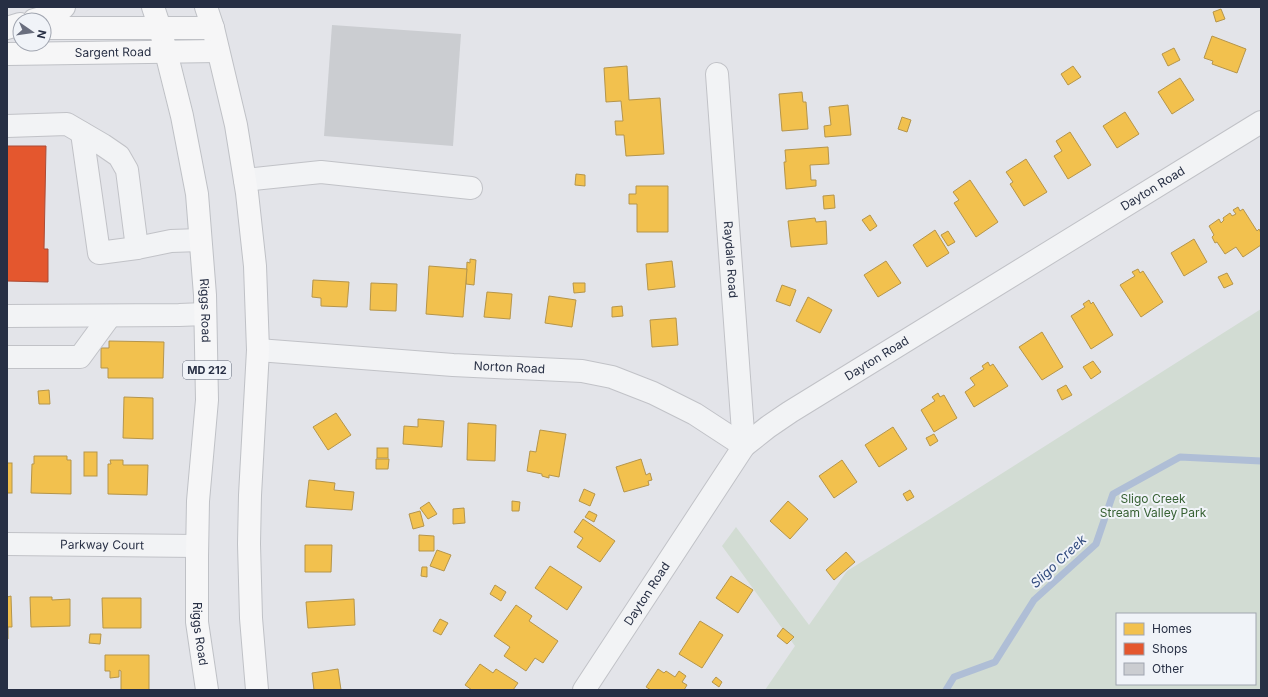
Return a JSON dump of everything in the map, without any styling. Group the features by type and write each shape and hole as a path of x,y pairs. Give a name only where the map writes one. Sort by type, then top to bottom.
{"main road":[{"path":"52,15 64,7"},
{"name":"Riggs Road","path":"153,7 160,28 182,116 197,194 205,314 207,400 198,501 197,622 207,690"},
{"path":"206,7 213,28 236,124 245,180 255,266 258,350 250,495 249,544 251,618 257,690"},
{"name":"Sargent Road","path":"52,28 213,28"},
{"name":"Sargent Road","path":"7,54 218,51"}],"street":[{"name":"Raydale Road","path":"717,74 744,446"},
{"name":"Dayton Road","path":"584,690 744,446 790,412 1261,122"},
{"path":"7,126 66,124 103,144 119,156 126,170 137,248"},
{"path":"82,133 99,253 137,248 171,241 200,240"},
{"path":"245,180 321,172 470,188"},
{"path":"7,316 205,314"},
{"path":"7,357 80,357 110,316"},
{"name":"Norton Road","path":"258,350 445,364 582,371 612,377 654,393 695,414 744,446"},
{"name":"Parkway Court","path":"7,544 197,546"}],"green space":[{"name":"Sligo Creek Stream Valley Park","path":"1261,309 1261,690 765,690 795,646 722,546 736,527 809,625 847,571"}],"building: Homes":[{"path":"1221,9 1225,19 1216,22 1213,12"},
{"path":"1212,36 1246,49 1237,73 1212,64 1213,61 1204,58"},
{"path":"1174,48 1180,60 1168,66 1162,54"},
{"path":"627,66 629,100 660,98 664,154 626,156 624,135 616,135 615,121 623,121 621,101 606,102 604,68"},
{"path":"1073,66 1081,77 1068,85 1061,74"},
{"path":"1180,78 1194,100 1172,114 1158,92"},
{"path":"802,92 803,102 806,102 808,129 782,131 779,94"},
{"path":"848,105 851,135 825,137 824,126 831,125 829,107"},
{"path":"1125,112 1139,134 1117,148 1103,126"},
{"path":"902,117 911,120 907,132 898,129"},
{"path":"1070,132 1091,165 1068,179 1054,156 1062,151 1056,141"},
{"path":"828,147 829,164 810,165 811,180 816,180 816,186 786,189 784,162 786,162 785,150"},
{"path":"1026,159 1047,192 1024,206 1010,184 1013,182 1006,172"},
{"path":"576,174 585,175 585,186 575,185"},
{"path":"970,180 998,222 976,237 954,203 959,200 953,192"},
{"path":"636,186 668,186 668,232 637,232 637,204 629,204 629,194 636,194"},
{"path":"834,195 835,208 824,209 823,196"},
{"path":"1238,207 1240,211 1243,209 1257,231 1259,229 1261,233 1261,245 1243,257 1236,247 1225,254 1217,242 1215,243 1212,237 1214,235 1209,226 1219,219 1221,223 1224,220 1223,218 1230,213 1232,216 1236,214 1233,210"},
{"path":"870,215 877,226 870,231 862,220"},
{"path":"815,218 816,222 826,221 827,244 791,247 788,221"},
{"path":"935,230 949,253 927,267 913,245"},
{"path":"948,231 955,242 948,246 941,235"},
{"path":"1194,239 1207,262 1184,276 1171,253"},
{"path":"470,259 476,260 474,285 466,284 467,262 470,263"},
{"path":"672,261 675,287 648,290 646,264"},
{"path":"886,261 901,283 878,297 864,275"},
{"path":"429,266 467,269 463,317 426,314"},
{"path":"1138,269 1140,273 1143,271 1163,302 1141,317 1120,285 1135,276 1132,272"},
{"path":"1227,273 1233,284 1224,288 1218,277"},
{"path":"313,280 349,282 347,307 321,306 321,298 312,297"},
{"path":"371,283 397,284 396,311 370,310"},
{"path":"573,283 585,283 585,292 574,293"},
{"path":"782,285 796,290 790,306 776,301"},
{"path":"487,292 512,294 510,319 484,317"},
{"path":"549,296 576,300 572,327 545,323"},
{"path":"808,297 832,310 820,333 796,321"},
{"path":"1089,300 1091,304 1093,302 1113,335 1091,349 1071,316 1085,307 1083,304"},
{"path":"622,306 623,316 612,317 612,307"},
{"path":"676,318 678,345 652,347 650,320"},
{"path":"1042,332 1063,367 1042,380 1019,347"},
{"path":"109,341 164,342 163,378 108,378 108,368 101,368 101,348 109,348"},
{"path":"1093,361 1101,372 1091,379 1083,367"},
{"path":"988,362 990,366 993,364 1008,386 974,407 965,392 975,385 970,378 984,369 982,366"},
{"path":"1066,385 1072,395 1062,400 1057,390"},
{"path":"49,390 50,404 39,404 38,391"},
{"path":"938,393 940,397 944,395 957,418 934,432 921,410 935,401 932,397"},
{"path":"124,397 153,398 153,439 123,438"},
{"path":"336,413 351,435 328,450 313,427"},
{"path":"418,419 444,421 442,447 403,444 404,426 418,427"},
{"path":"468,423 496,425 495,461 467,460"},
{"path":"893,427 907,449 879,467 865,445"},
{"path":"540,430 566,434 559,477 549,475 549,478 542,476 542,474 527,471 530,451 536,452"},
{"path":"934,434 938,441 930,446 926,438"},
{"path":"377,448 388,448 388,458 377,458"},
{"path":"84,452 97,452 97,476 84,476"},
{"path":"34,456 67,456 67,460 71,460 71,494 31,493 32,464 34,464"},
{"path":"376,459 389,459 388,469 376,469"},
{"path":"641,459 646,475 650,473 652,480 648,481 649,485 624,492 616,467"},
{"path":"110,460 123,460 123,465 148,465 147,495 108,494 108,464 111,464"},
{"path":"842,460 857,482 834,498 819,476"},
{"path":"7,463 12,463 12,493 7,493"},
{"path":"309,480 335,483 334,490 354,492 352,510 306,507"},
{"path":"584,489 595,494 590,506 579,501"},
{"path":"910,490 914,497 907,501 903,494"},
{"path":"512,501 520,502 519,511 512,511"},
{"path":"788,501 808,519 790,539 770,521"},
{"path":"429,502 437,514 428,519 420,508"},
{"path":"464,508 465,523 453,524 453,509"},
{"path":"420,511 424,526 413,529 409,514"},
{"path":"589,511 597,515 594,522 585,517"},
{"path":"583,519 615,541 600,562 577,547 583,538 574,532"},
{"path":"419,535 434,536 434,551 419,551"},
{"path":"305,545 332,545 331,572 305,572"},
{"path":"437,550 451,555 444,571 430,566"},
{"path":"846,552 855,562 834,580 826,570"},
{"path":"550,566 582,587 567,610 535,588"},
{"path":"422,567 427,567 427,577 421,576"},
{"path":"731,576 753,590 738,613 716,598"},
{"path":"495,585 506,592 501,601 490,594"},
{"path":"11,596 12,627 8,627 7,639 7,597"},
{"path":"30,597 52,597 52,600 70,599 70,626 31,627"},
{"path":"102,598 141,598 141,628 103,628"},
{"path":"354,599 355,625 308,628 306,602"},
{"path":"516,605 532,616 529,621 558,641 543,663 535,658 526,671 504,656 510,647 494,636"},
{"path":"440,619 448,623 441,635 433,631"},
{"path":"700,621 723,635 702,668 679,654"},
{"path":"783,628 794,637 787,644 777,636"},
{"path":"90,634 101,634 100,644 89,643"},
{"path":"105,655 149,655 149,690 121,690 121,671 119,670 119,677 110,678 110,671 105,671"},
{"path":"480,664 493,673 496,669 518,683 513,690 472,690 465,685"},
{"path":"338,669 341,690 314,690 312,673"},
{"path":"658,669 664,673 666,671 675,677 679,671 686,676 682,682 687,685 684,690 651,690 646,687"},
{"path":"716,677 722,682 719,687 712,682"}],"building: Shops":[{"path":"7,146 46,146 44,249 48,249 48,282 7,281"}],"building: Other":[{"path":"332,25 461,34 453,146 324,136"}],"waterway":[{"name":"Sligo Creek","path":"946,690 954,677 995,662 1034,600 1096,544 1113,494 1180,457 1261,461"}]}
